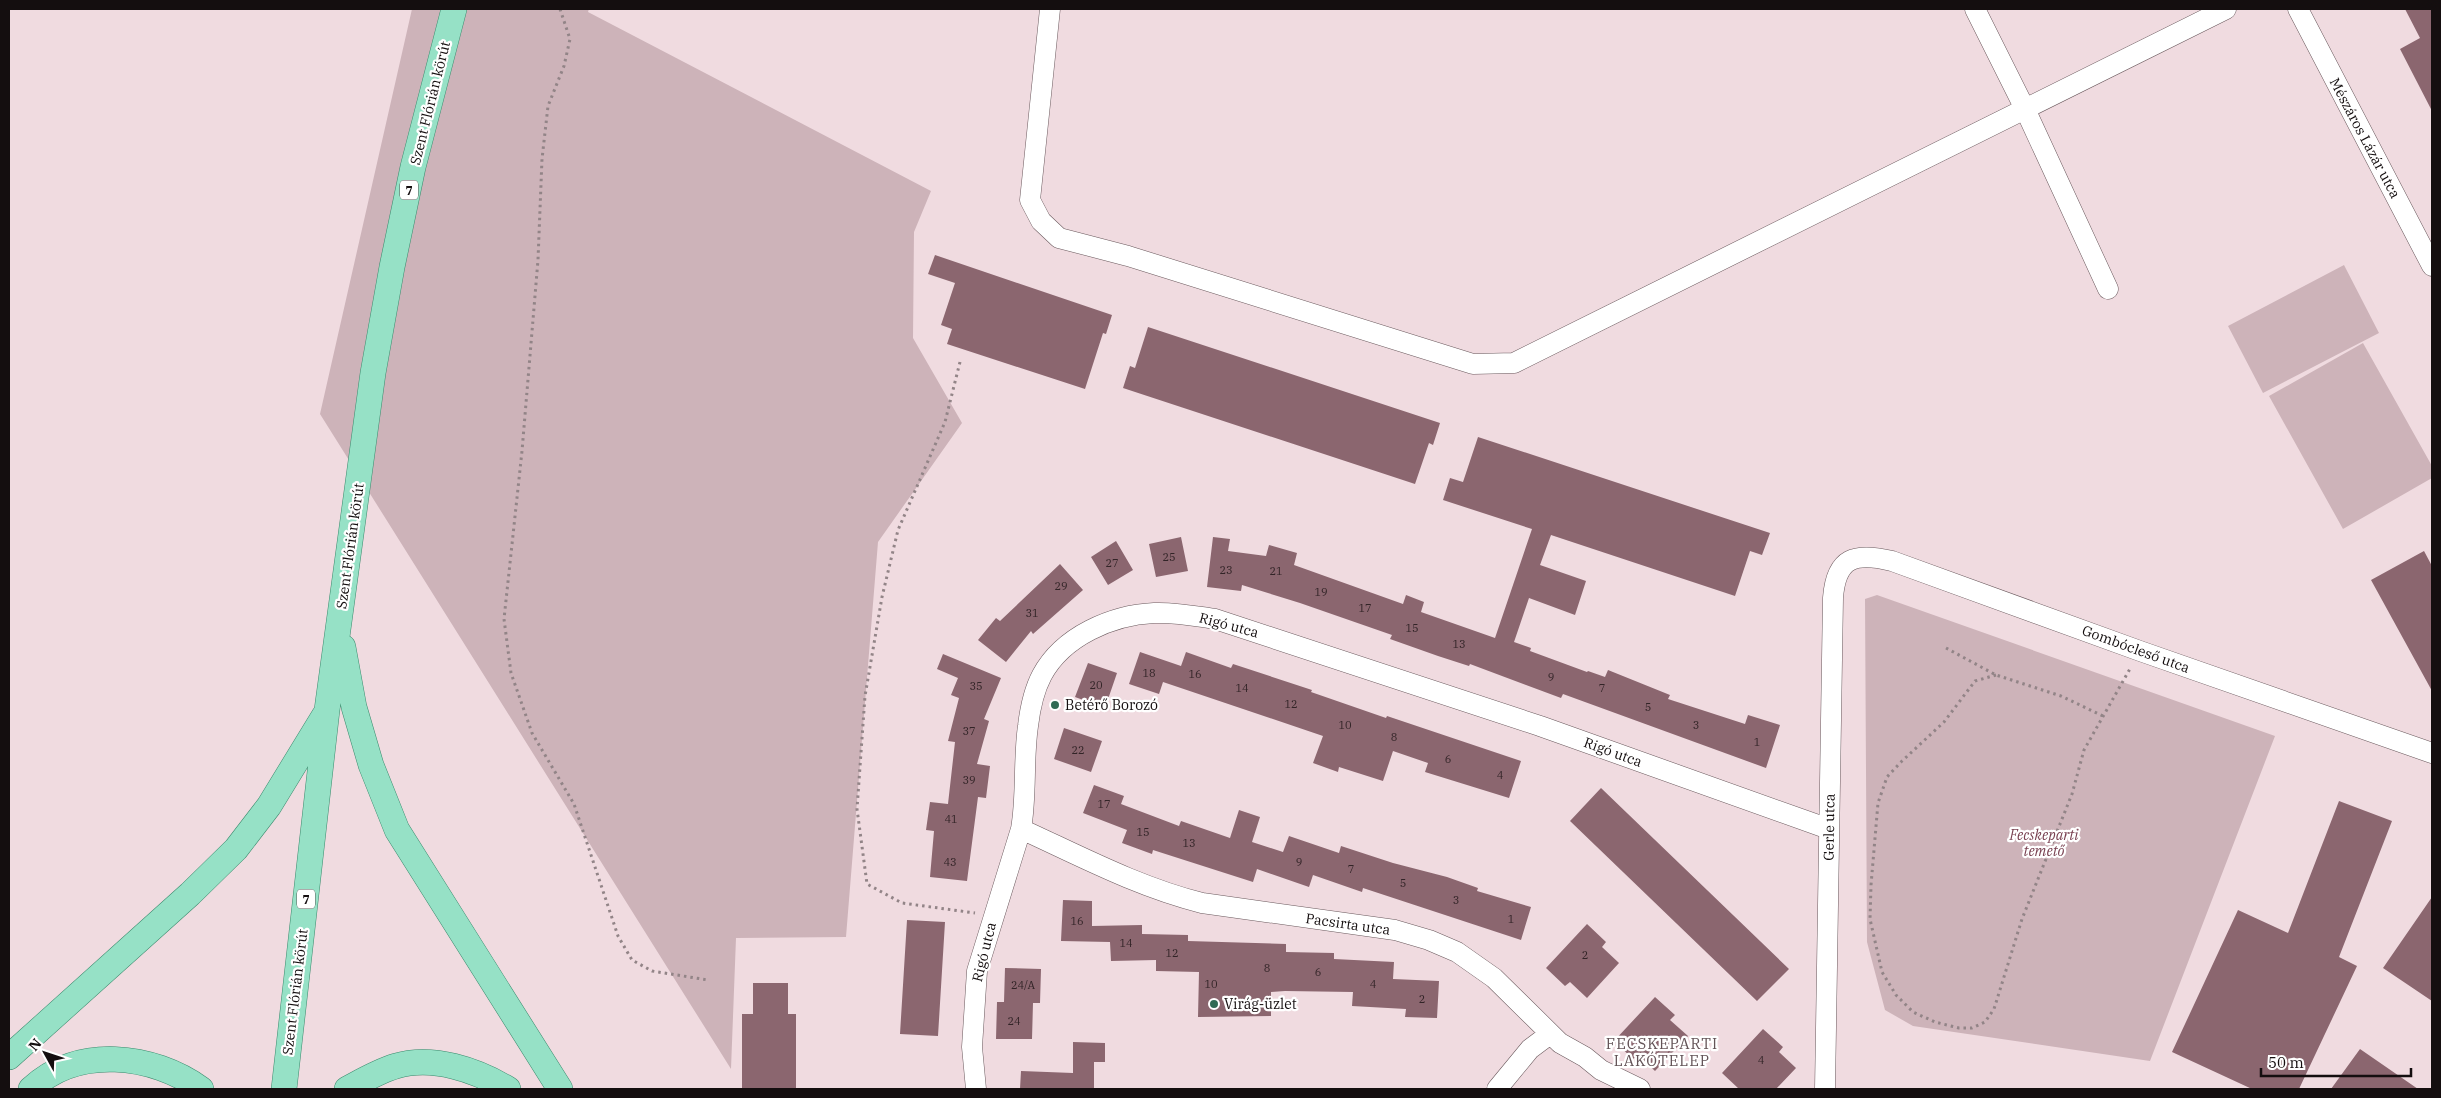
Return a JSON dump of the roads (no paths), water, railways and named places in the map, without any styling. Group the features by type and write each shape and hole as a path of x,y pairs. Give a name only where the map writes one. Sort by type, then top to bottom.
{"main road":[{"name":"Szent Flórián körút","path":"284,1089 327,710 374,373 392,267 413,168 454,9"},
{"path":"339,624 354,707 371,765 397,830 560,1089"},
{"path":"9,1057 190,894 236,849 269,806 327,710"},
{"path":"31,1089 60,1070 83,1063 112,1059 134,1060 163,1068 201,1089"},
{"path":"347,1089 397,1065 425,1063 457,1067 486,1076 508,1089"}],"street":[{"path":"1050,9 1030,200 1041,221 1060,238 1128,256 1473,364 1514,363 2226,9"},
{"path":"1975,9 2025,109 2108,289"},
{"name":"Mészáros Lázár utca","path":"2298,9 2432,266"},
{"name":"Gombócleső utca","path":"1841,567 1855,558 1871,556 1892,561 2140,651 2432,753"},
{"name":"Gerle utca","path":"1825,1089 1833,598 1834,579 1841,567"},
{"name":"Rigó utca","path":"976,1089 972,1047 973,1008 977,972 992,916 1021,829 1025,806 1027,727 1033,698 1042,674 1057,655 1078,637 1102,625 1127,617 1154,613 1181,614 1215,619 1256,631 1540,726 1829,829"},
{"name":"Pacsirta utca","path":"1021,829 1149,888 1174,896 1202,902 1395,930 1429,940 1457,952 1494,978 1560,1043 1586,1057 1601,1070 1640,1089"},
{"path":"1497,1089 1530,1049 1550,1034"}],"place":[{"name":"Betérő Borozó","path":"1055,705"},
{"name":"Virág-üzlet","path":"1214,1004"}],"district":[{"name":"FECSKEPARTI LAKÓTELEP","path":"1662,1052"}],"park label":[{"name":"Fecskeparti temető","path":"2044,844"}]}
